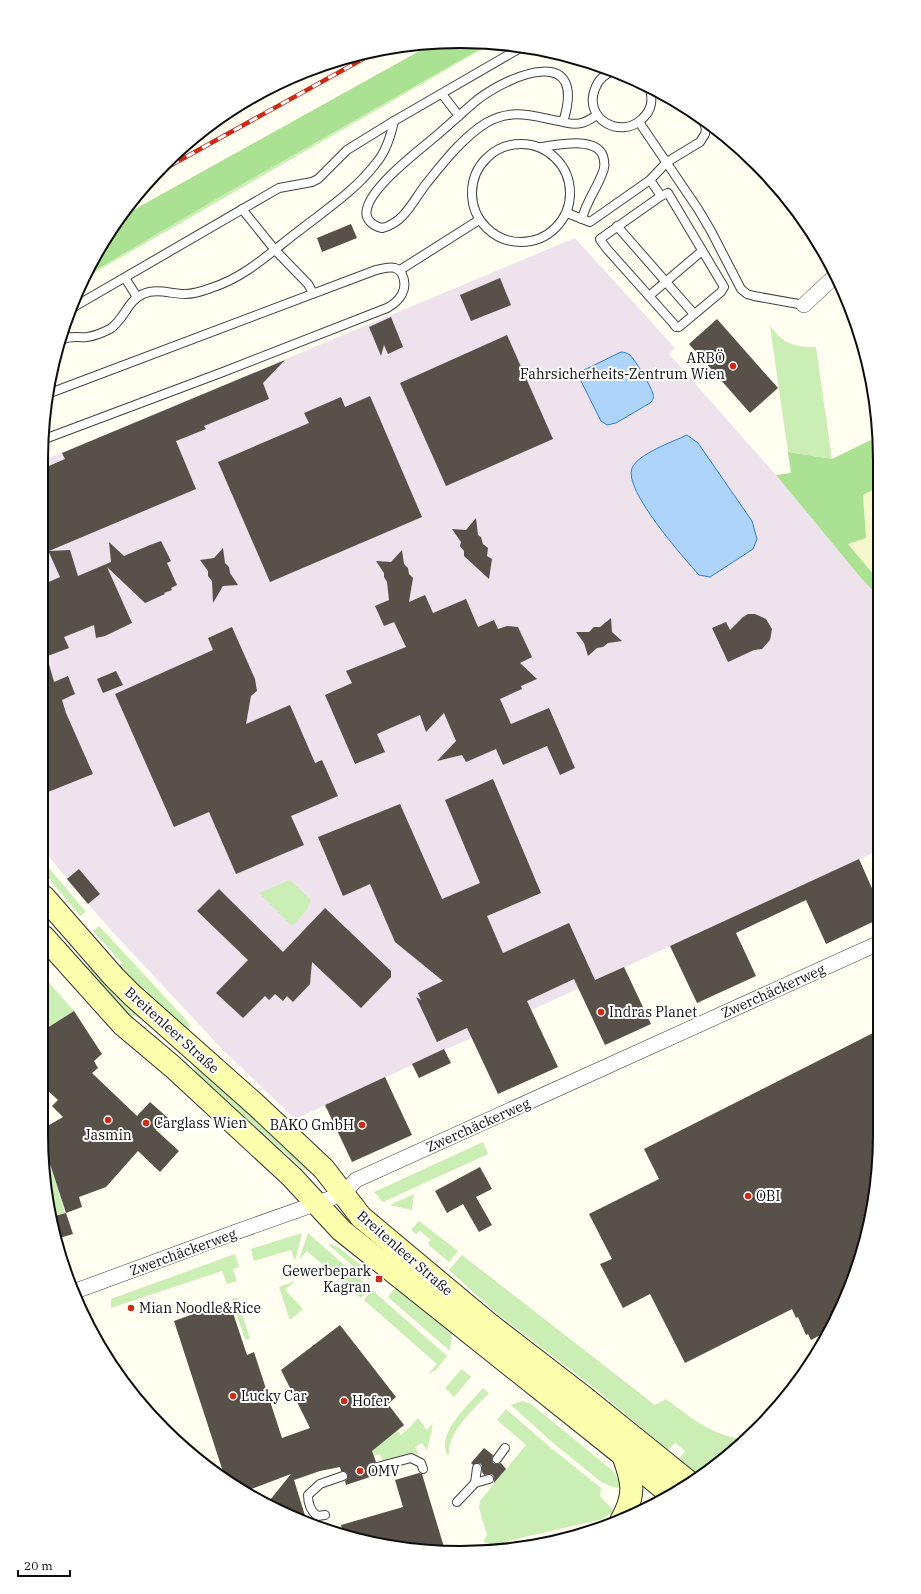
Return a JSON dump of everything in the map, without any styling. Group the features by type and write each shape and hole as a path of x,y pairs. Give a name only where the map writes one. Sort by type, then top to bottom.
{"main road":[{"name":"Breitenleer Straße","path":"48,901 114,977 132,995 256,1105 318,1164 361,1217 469,1308 685,1479"},
{"name":"Breitenleer Straße","path":"48,941 122,1024 185,1078 292,1177 341,1230 667,1491"},
{"path":"623,1455 632,1484 626,1511"}],"street":[{"path":"804,305 831,280"},
{"name":"Zwerchäckerweg","path":"79,1290 343,1194 356,1180 873,946"}],"lane":[{"path":"79,304 279,188 312,182 324,173 346,150 514,52"},
{"path":"563,122 567,112 567,84 564,79 555,73 544,71 523,75 487,92 390,177 373,196 367,208 366,213 370,222 373,225 382,228 388,227 402,217 425,186 454,152 472,134 486,124 506,115 524,114 563,122 580,123 597,115"},
{"path":"603,73 593,93 594,108 597,115 605,123 615,127 626,128 639,122 648,114 651,104 650,95"},
{"path":"442,94 458,116"},
{"path":"67,337 73,336 87,337 110,329 116,324 137,297 150,292 162,291 185,294 213,288 235,278 256,265 356,186 378,161 390,136 394,121"},
{"path":"639,122 667,162 711,231 741,289 747,294 754,296 804,305"},
{"path":"567,214 590,222 650,180 667,162 700,142 706,134 706,129"},
{"path":"541,147 556,157 565,169 571,186 570,203 567,214 557,228 540,239 523,243 499,238 485,228 479,220 473,204 472,186 477,170 494,151 506,146 523,143 541,147 568,144 588,144 594,146 603,154 605,166 586,204 582,219"},
{"path":"650,180 661,196"},
{"path":"668,193 724,287 721,292 679,327 676,327 648,296 600,238 661,196 668,193"},
{"path":"242,209 275,250 308,284 314,293"},
{"path":"400,270 479,220"},
{"path":"617,226 694,314"},
{"path":"648,296 702,250"},
{"path":"49,437 230,370 396,304 404,292 404,278 400,270 394,267 376,270 54,391"},
{"path":"124,278 137,297"},
{"path":"497,1459 505,1448"},
{"path":"377,1467 411,1458 421,1463 424,1469"},
{"path":"475,1483 477,1468"},
{"path":"325,1515 317,1516 312,1511 308,1495 320,1484 343,1476"},
{"path":"457,1502 475,1483 489,1479"}],"shaded area":[{"path":"575,238 675,348 669,354 776,475 873,591 873,853 295,1119 223,1050 109,928 48,855 48,458"}],"green space":[{"path":"460,48 481,49 225,194 95,271 103,254 132,211 420,51"},
{"path":"483,49 93,273 95,271 225,194"},
{"path":"770,326 780,337 790,343 801,347 816,347 832,459 788,452"},
{"path":"872,439 873,490 863,495 866,538 848,544 873,574 873,591 776,475 791,473 788,452 832,459"},
{"path":"873,490 873,574 848,544 866,538 863,495"},
{"path":"48,867 86,912 80,916 48,877"},
{"path":"290,880 311,900 306,911 292,926 259,893"},
{"path":"99,926 188,1022 190,1026 188,1030 151,999 119,967 122,963 93,931"},
{"path":"90,965 141,1017 140,1018 128,1014 86,969"},
{"path":"48,982 74,1011 48,1027"},
{"path":"197,1066 311,1168 304,1170 196,1073 195,1069"},
{"path":"483,1142 488,1154 383,1202 374,1192"},
{"path":"49,1163 50,1164 65,1213 56,1215"},
{"path":"414,1194 412,1210 390,1205"},
{"path":"419,1221 458,1251 449,1262 430,1246 428,1243 431,1240 420,1231 416,1234 411,1230"},
{"path":"302,1233 295,1261 291,1250 254,1261 251,1249"},
{"path":"308,1233 370,1288 361,1298 307,1251 299,1260"},
{"path":"329,1245 338,1247 373,1275 369,1280"},
{"path":"235,1254 239,1267 233,1269 237,1281 227,1284 222,1271 111,1308 111,1299"},
{"path":"462,1255 655,1405 666,1399 703,1425 723,1435 739,1438 712,1461 695,1472 679,1459 685,1451 675,1443 668,1450 592,1386 495,1312 449,1270"},
{"path":"295,1281 285,1290 303,1309 290,1320 279,1287"},
{"path":"395,1288 452,1334 450,1351 388,1297"},
{"path":"372,1290 447,1356 436,1370 428,1374 437,1364 364,1300"},
{"path":"237,1297 250,1339 245,1340 232,1299"},
{"path":"462,1369 471,1377 454,1397 445,1388"},
{"path":"483,1388 489,1393 457,1429 452,1437 449,1454 447,1455 445,1446 446,1437 450,1428 463,1410"},
{"path":"522,1401 531,1404 613,1471 620,1482 622,1489 601,1482 551,1441 511,1405"},
{"path":"506,1409 551,1448 601,1488 600,1496 614,1511 603,1519 501,1543 489,1545 485,1543 484,1540 487,1535 479,1508 480,1501 526,1445 497,1420"},
{"path":"418,1418 427,1430 433,1423 427,1451 422,1443 415,1447 419,1455 413,1453 383,1462 380,1454 360,1460 397,1431 401,1435"}],"water":[{"path":"621,352 630,355 636,362 649,385 653,394 653,400 616,423 607,425 601,421 580,379 579,374 584,370"},
{"path":"687,435 698,443 752,521 757,539 753,549 710,577 699,575 656,523 637,492 632,478 632,468 641,458 656,449"}],"building":[{"path":"351,224 357,238 322,252 317,238"},
{"path":"500,278 511,305 471,321 460,295"},
{"path":"391,317 403,347 388,354 384,345 381,356 369,327"},
{"name":"ARBÖ Fahrsicherheits-Zentrum Wien","path":"717,319 778,388 750,413 689,344"},
{"path":"507,335 553,439 446,486 400,383"},
{"path":"285,360 263,383 269,399 204,426 206,429 176,441 196,489 49,551 70,550 78,576 111,562 109,542 124,556 161,541 171,561 167,563 177,585 171,588 172,590 164,593 165,594 145,603 107,567 132,623 105,636 96,638 94,625 64,637 69,648 48,656 48,582 60,577 48,550 48,466 65,459 62,453"},
{"path":"370,396 422,517 270,582 218,462 309,423 304,413 341,397 345,407"},
{"path":"476,518 478,535 481,537 483,544 488,548 487,556 492,559 489,579 464,556 464,551 460,546 461,542 452,529 466,530"},
{"path":"223,548 225,563 229,567 230,573 238,585 223,586 213,603 212,581 208,576 208,571 200,560 214,558"},
{"path":"402,550 404,564 408,568 409,574 413,578 409,602 425,595 433,613 466,599 478,627 494,620 498,629 507,626 518,627 532,657 520,663 537,679 521,686 522,689 500,699 511,724 549,708 575,768 560,775 547,746 503,765 496,749 466,762 462,755 437,761 456,741 444,713 426,732 420,715 377,734 385,752 355,764 325,695 352,683 346,671 406,647 394,622 384,626 375,606 389,600 387,582 384,577 384,573 376,561 391,562"},
{"path":"748,614 755,614 766,619 772,629 770,640 762,649 754,650 728,662 712,628 726,622 730,630"},
{"path":"611,618 612,632 622,641 608,643 603,647 597,648 588,656 584,643 576,632 589,632 594,627 600,627"},
{"path":"232,627 255,679 257,691 251,696 246,724 290,705 315,763 322,760 338,796 291,816 304,845 236,874 209,812 174,827 115,694 213,650 208,638"},
{"path":"48,661 54,682 68,676 75,694 62,700 66,713 93,774 48,792"},
{"path":"116,671 123,685 103,693 97,679"},
{"path":"493,779 541,893 487,916 503,953 569,923 595,980 624,967 651,1024 605,1045 574,979 527,1001 558,1067 498,1094 467,1028 437,1042 416,997 421,1000 418,993 443,981 395,942 370,884 343,896 318,837 400,804 442,899 480,883 445,800"},
{"path":"859,859 873,890 873,922 826,944 806,900 736,933 756,976 697,1003 670,946"},
{"path":"79,869 100,894 88,904 67,879"},
{"path":"219,889 283,952 325,908 391,971 391,977 361,1008 312,962 310,984 293,1002 287,996 283,1001 275,994 269,1000 265,996 243,1018 216,993 248,960 197,911"},
{"path":"74,1011 102,1054 94,1061 98,1068 92,1073 137,1116 150,1102 168,1118 156,1130 179,1151 160,1172 138,1151 106,1187 79,1197 82,1207 66,1213 49,1160 48,1126 63,1117 52,1106 58,1100 48,1091 48,1027"},
{"name":"OBI","path":"873,1033 872,1160 865,1214 859,1240 842,1291 821,1335 811,1340 808,1334 806,1335 798,1317 796,1318 792,1309 685,1363 650,1294 623,1308 600,1264 612,1259 589,1214 659,1179 644,1149"},
{"path":"444,1049 451,1063 419,1078 412,1064"},
{"path":"385,1077 412,1135 352,1162 325,1105"},
{"path":"480,1167 492,1189 476,1197 492,1225 479,1232 463,1204 447,1213 435,1191"},
{"path":"66,1213 73,1234 61,1237 56,1216"},
{"path":"229,1301 247,1355 254,1352 282,1438 310,1428 281,1370 340,1325 396,1397 388,1404 404,1425 372,1451 376,1462 372,1465 372,1469 375,1472 379,1472 379,1474 346,1485 345,1481 348,1475 346,1472 341,1471 340,1467 320,1471 294,1480 305,1516 271,1499 291,1474 251,1489 222,1470 174,1321"},
{"path":"484,1448 493,1455 493,1463 501,1463 506,1469 494,1483 493,1475 484,1475 481,1464 477,1463 473,1465 471,1463"},
{"path":"419,1473 422,1474 444,1545 380,1538 342,1528 341,1525 403,1507 395,1480"}],"railway":[{"path":"176,162 360,61"}],"place":[{"name":"ARBÖ Fahrsicherheits-Zentrum Wien","path":"733,366"},
{"name":"Indras Planet","path":"601,1012"},
{"name":"Jasmin","path":"108,1120"},
{"name":"Carglass Wien","path":"146,1123"},
{"name":"BAKO GmbH","path":"362,1125"},
{"name":"OBI","path":"748,1196"},
{"name":"Gewerbepark Kagran","path":"379,1279"},
{"name":"Mian Noodle&Rice","path":"131,1308"},
{"name":"Lucky Car","path":"233,1396"},
{"name":"Hofer","path":"344,1401"},
{"name":"OMV","path":"360,1471"}]}
